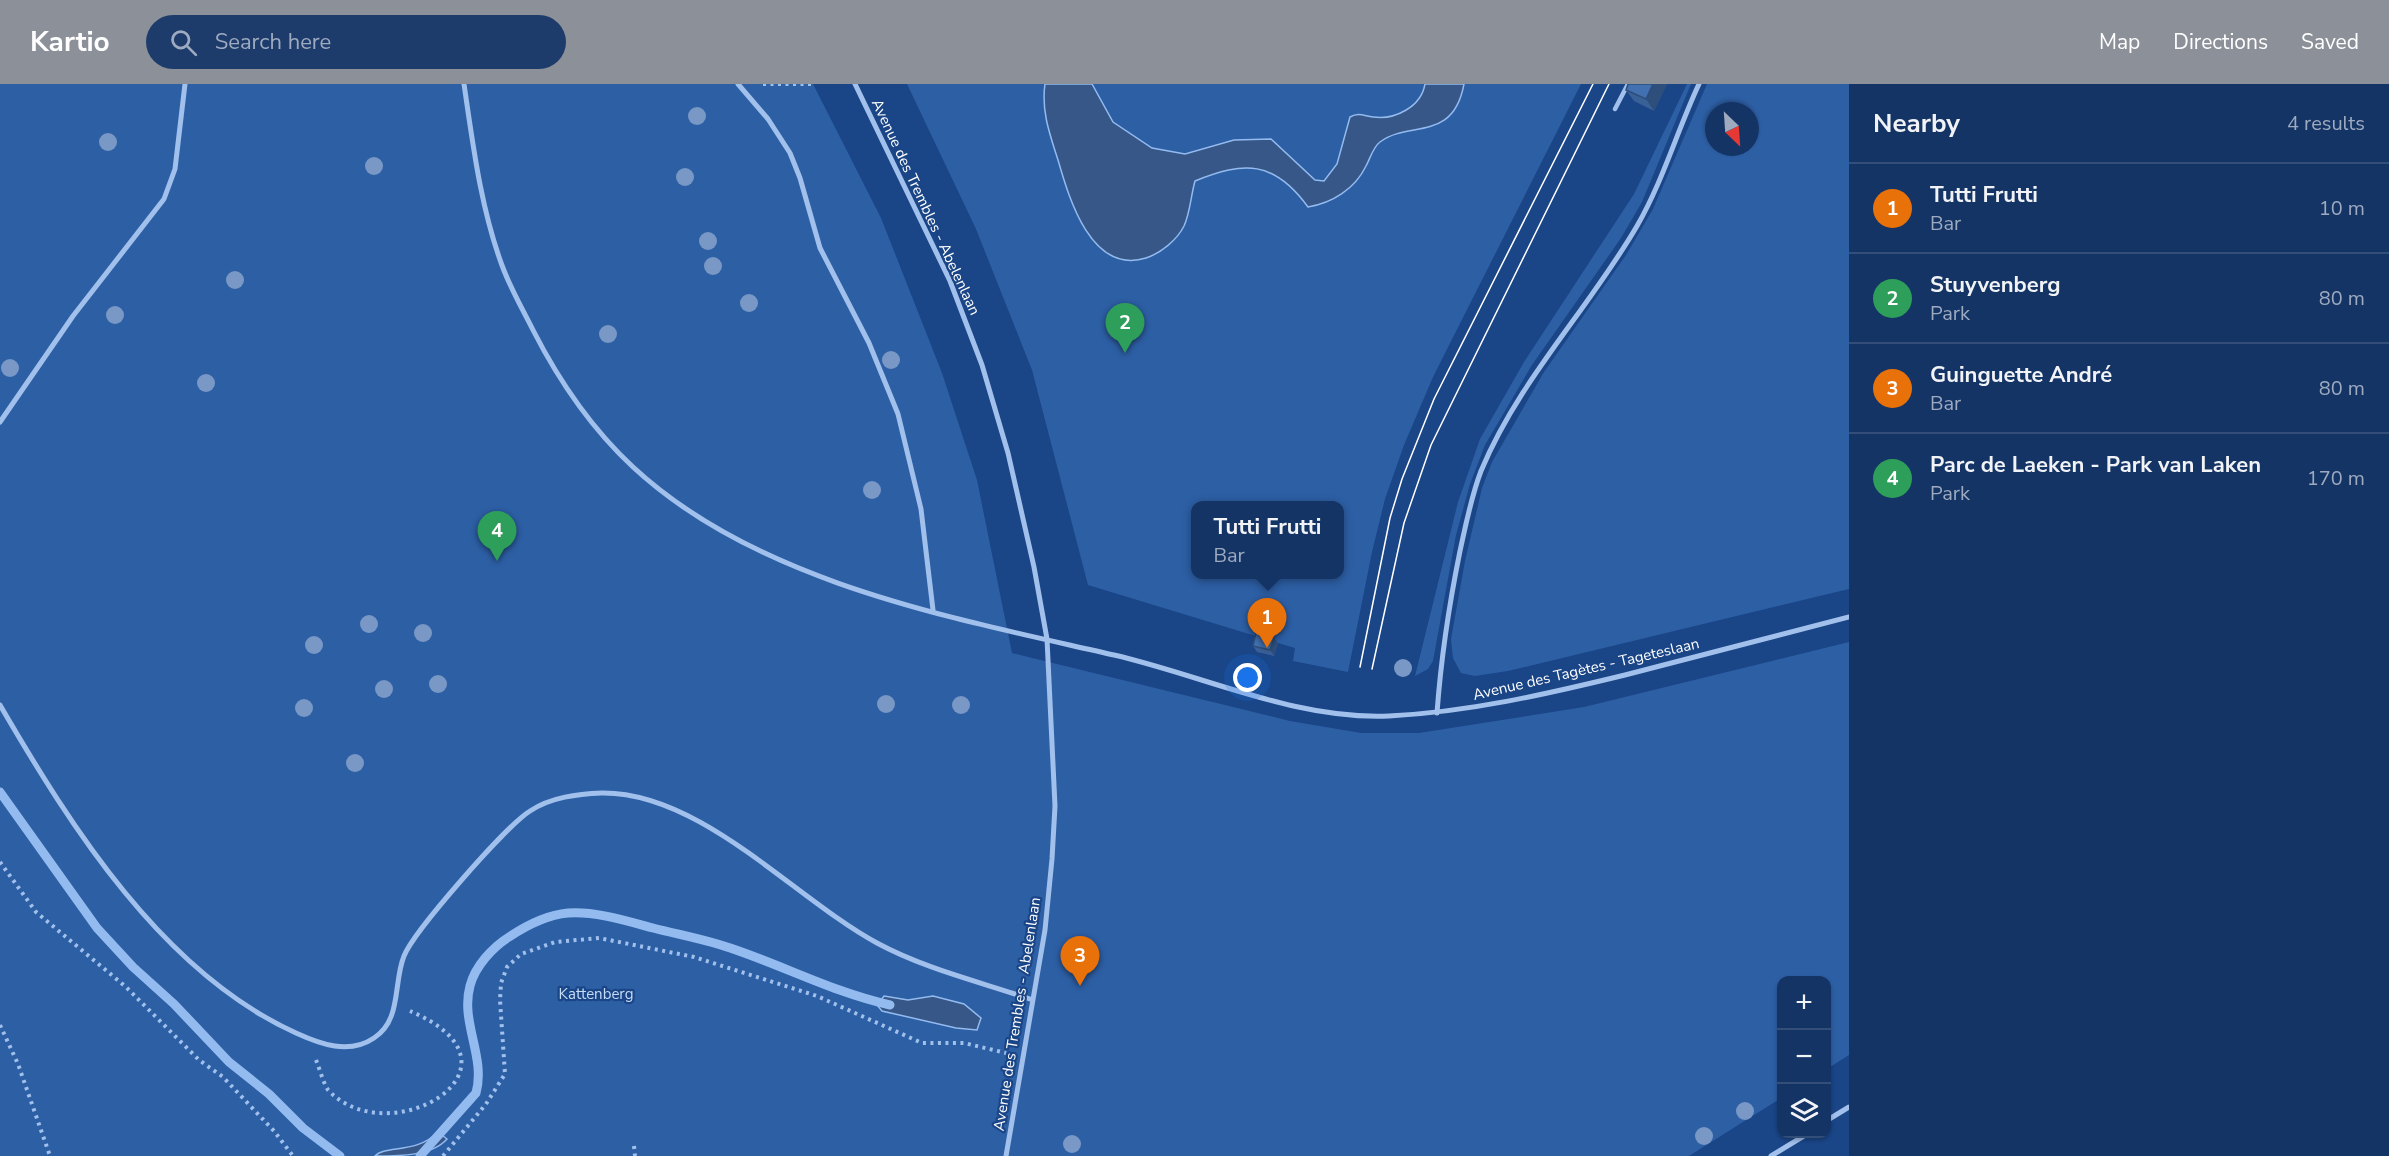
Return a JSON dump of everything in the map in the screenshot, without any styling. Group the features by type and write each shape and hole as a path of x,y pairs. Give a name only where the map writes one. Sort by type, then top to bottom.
{"street":[{"path":"0,422 73,316 164,199 175,170 185,84"},
{"name":"Avenue des Tagètes - Tageteslaan","path":"464,84 488,217 503,269 546,355 592,424 640,473 673,500 764,554 808,572 933,610 1139,661 1309,710 1384,716 1437,713 1507,702 1593,683 1849,617"},
{"path":"738,84 768,119 790,153 801,178 819,248 869,343 898,414 921,509 933,610"},
{"name":"Avenue des Trembles - Abelenlaan","path":"855,84 950,281 982,365 1020,500 1047,639 1055,806 1045,930 1006,1156"},
{"path":"1437,713 1447,614 1467,518 1480,473 1507,418 1560,335 1636,228 1663,174 1699,84"},
{"path":"0,705 50,790 105,867 197,971 246,1006 327,1046 349,1047 374,1039 387,1025 394,1004 404,954 436,912 510,828 529,811 551,800 574,795 606,793 653,802 698,822 750,854 821,908 879,945 901,955 1033,1000"},
{"path":"1831,1118 1849,1107"},
{"path":"1771,1156 1800,1138"}],"lane":[{"path":"1615,109 1628,84"}],"path":[{"path":"763,84 812,84"},
{"path":"0,862 36,912 126,987 199,1060 223,1077 274,1131 293,1156"},
{"path":"443,1156 486,1104 505,1074 500,1000 501,983 507,967 521,954 533,948 571,939 599,938 634,943 716,963 817,996 922,1043 964,1043 1022,1056"},
{"path":"394,1004 425,1017 452,1039 459,1052 462,1071 456,1091"},
{"path":"0,1025 18,1064 50,1156"},
{"path":"307,1037 328,1089 350,1112"},
{"path":"634,1146 635,1156"}],"green space":[{"name":"Kattenberg","path":"0,84 813,84 881,218 942,373 977,480 1012,653 1290,721 1361,733 1419,733 1584,707 1849,642 1849,1055 1831,1066 1831,976 1777,976 1777,1101 1689,1156 0,1156"},
{"path":"907,84 1581,84 1433,377 1404,445 1385,499 1348,672 1293,661 1295,648 1088,585 1032,370 976,229"},
{"path":"1687,84 1691,84 1642,202 1621,238 1532,365 1485,445 1470,484 1456,535 1433,661 1428,669 1415,676 1458,502 1480,439 1524,362 1634,194"},
{"path":"1707,84 1849,84 1849,589 1508,671 1475,676 1461,673 1453,658 1451,639 1465,561 1482,488 1492,462 1544,372 1626,255 1653,209"}],"shaded area":[{"path":"1045,84 1092,84 1113,122 1152,148 1185,154 1234,140 1271,139 1315,180 1324,181 1337,164 1350,117 1359,115 1381,117 1398,114 1413,105 1423,92 1425,84 1464,84 1458,103 1450,115 1429,127 1404,132 1380,142 1356,182 1342,194 1308,207 1283,180 1270,173 1243,168 1213,174 1195,181 1186,221 1173,241 1152,256 1127,260 1111,255 1097,244 1076,212 1047,123 1044,104"},
{"path":"884,996 908,1000 933,996 964,1004 981,1018 977,1030 956,1028 882,1011 877,1005"},
{"path":"438,1132 447,1139 433,1149 415,1154 375,1156 386,1151 421,1143"}],"building":[{"path":"1628,84 1653,84 1646,99 1626,90"},
{"path":"1256,633 1274,638 1270,650 1253,646"}],"waterway":[{"path":"0,792 97,928 133,967 174,1004 229,1062 269,1094 303,1128 340,1156"},
{"path":"420,1156 476,1093 478,1066 468,1013 470,986 476,971 485,958 503,941 544,918 568,913 600,915 705,940 850,994 890,1005"}],"tram line":[{"path":"1360,667 1390,518 1402,479 1434,399 1593,84"},
{"path":"1372,669 1404,523 1431,445 1609,84"}],"place":[{"name":"Stuyvenberg","path":"1125,353"},
{"name":"Parc de Laeken - Park van Laken","path":"497,561"},
{"name":"Tutti Frutti","path":"1267,648"},
{"name":"Guinguette André","path":"1080,986"}]}
